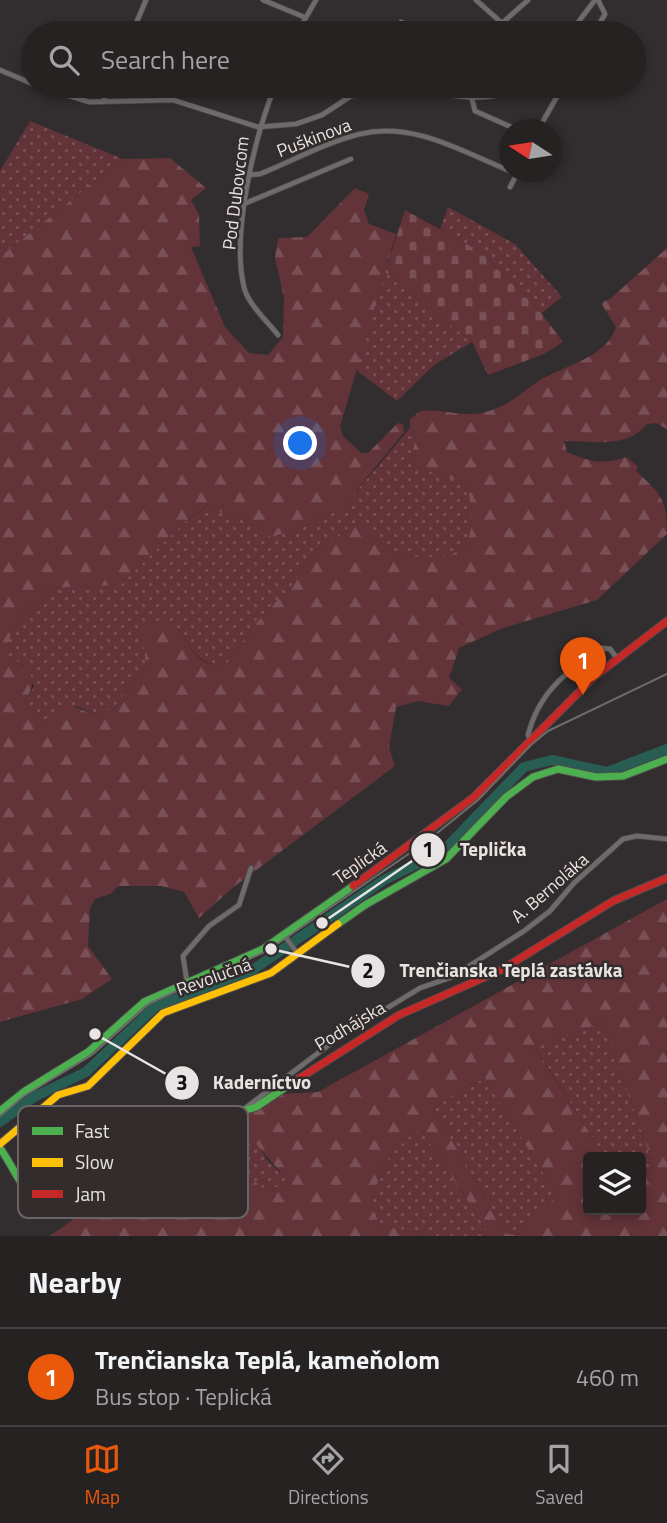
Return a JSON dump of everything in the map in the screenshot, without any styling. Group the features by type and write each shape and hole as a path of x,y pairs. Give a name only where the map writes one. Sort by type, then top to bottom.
{"street":[{"path":"137,21 146,0"},
{"path":"263,0 304,18"},
{"path":"303,21 316,0"},
{"path":"476,0 500,21"},
{"path":"506,21 528,0"},
{"path":"579,21 596,0 605,14 601,21"},
{"path":"0,70 21,79"},
{"path":"82,98 103,102 173,100 258,127 296,124 322,115 348,98"},
{"path":"103,102 105,98"},
{"name":"Pod Dubovcom","path":"270,98 258,127 245,203 244,289 278,335"},
{"path":"460,98 477,98"},
{"path":"544,119 556,98"},
{"path":"472,99 475,111 499,122"},
{"name":"Puškinova","path":"249,175 260,174 361,134 405,132 430,137 499,166"},
{"path":"245,203 351,159"},
{"name":"Puškinova","path":"510,187 512,182"},
{"name":"Teplická","path":"0,1111 25,1091 89,1052 144,1002 286,938 455,813 617,658 667,621"},
{"path":"530,739 528,735 538,704 560,677 601,648 610,649 617,658"},
{"name":"Revolučná","path":"44,1106 51,1100 88,1086 163,1013 271,973 296,951 365,905 446,859 506,797 540,773 558,769 596,777 615,777 667,758"},
{"name":"A. Bernoláka","path":"248,1107 338,1038 420,988 452,977 538,921 623,839 638,836 667,839"},
{"path":"187,982 183,956 209,926 239,905 251,868"},
{"name":"Podhájska","path":"248,1109 276,1095 303,1073 399,1015 500,970 613,901 667,878"},
{"path":"286,938 296,951"},
{"name":"Revolučná","path":"0,1146 18,1130"},
{"name":"Podhájska","path":"0,1146 18,1176"}],"green space":[{"path":"30,121 123,159 6,252 0,248 0,171"},
{"path":"170,158 206,188 191,200 199,214 200,246 191,247 225,327 249,353 268,355 283,337 284,298 275,258 278,238 307,237 355,188 369,194 364,210 369,224 396,234 340,427 343,436 361,453 368,453 398,423 403,424 404,432 344,506 308,525 272,537 248,522 206,507 186,521 120,585 51,588 15,627 8,646 9,656 24,666 31,676 31,688 24,704 45,724 67,704 95,715 114,708 145,666 145,651 139,639 140,635 148,626 160,620 164,619 173,625 205,662 227,663 265,612 290,588 314,551 334,541 352,525 360,524 386,547 405,555 433,557 459,550 466,543 472,522 466,484 414,466 412,452 416,439 410,428 410,419 421,411 474,414 491,410 507,404 542,379 595,353 604,346 616,327 601,303 610,299 667,248 667,429 656,423 647,424 639,432 619,440 564,441 567,452 583,458 603,462 626,457 638,466 636,471 657,492 664,505 667,534 597,600 500,629 459,648 449,678 462,689 449,706 418,701 396,707 389,748 395,766 231,889 199,918 184,892 161,886 118,886 112,893 95,899 90,908 88,946 112,979 82,999 0,1022 0,248 6,252 123,159"},
{"path":"448,207 515,244 562,297 542,313 481,252 440,229"},
{"path":"405,210 481,252 539,310 563,342 544,354 488,375 472,342 385,272"},
{"path":"385,272 472,342 434,365 397,401 355,369"},
{"path":"410,428 416,439 412,452 415,466 466,484 472,525 470,536 456,552 427,558 408,556 386,547 360,524 352,525 334,541 314,551 290,588 265,612 227,663 210,663 198,656 178,629 145,651 145,666 114,708 95,715 77,706 45,724 24,704 34,686 23,665 8,656 7,646 14,627 51,588 120,585 186,521 207,507 248,522 272,537 308,525 344,506"},
{"path":"667,899 667,1236 491,1236 420,1129 399,1145 386,1162 371,1206 380,1225 431,1236 50,1236 75,1218 248,1218 248,1174 271,1192 286,1180 248,1134 248,1113 284,1094 318,1092","holes":["603,1022 655,1170 646,1171 646,1215 583,1215 583,1152 602,1152 535,1048","485,1078 557,1196 517,1235 507,1234 433,1109 458,1091"]},
{"path":"603,1022 655,1170 646,1171 646,1152 602,1152 535,1047"},
{"path":"485,1078 558,1197 517,1235 507,1234 433,1109 458,1091"},
{"path":"420,1129 491,1236 431,1236 380,1225 371,1206 382,1171 399,1145"},
{"path":"248,1132 267,1160 287,1180 270,1192 249,1175"}],"waterway":[{"path":"22,1106 34,1097 86,1072 156,1006 248,973 384,880 443,851 524,767 552,760 607,772 667,749"},
{"path":"0,1122 18,1109"}],"railway":[{"path":"0,1116 24,1096 92,1055 150,1003 267,951 426,842 478,800 548,731 667,674"}],"traffic: fast":[{"path":"338,924 365,905 446,859 506,797 533,777 558,769 596,777 623,776 667,759"},
{"path":"0,1111 25,1091 88,1052 144,1002 263,949 353,886"},
{"path":"248,1109 256,1107 292,1083"},
{"path":"0,1148 18,1178"}],"traffic: slow":[{"path":"45,1106 58,1095 88,1086 163,1013 271,973 338,924"},
{"path":"0,1144 18,1129"}],"traffic: jam":[{"path":"353,886 474,797 594,677 667,621"},
{"path":"292,1083 399,1015 501,970 613,901 667,878"}],"place":[{"name":"Trenčianska Teplá, kameňolom","path":"583,695"},
{"name":"Teplička","path":"322,923"},
{"name":"Trenčianska Teplá zastávka","path":"271,949"},
{"name":"Kaderníctvo","path":"95,1034"}]}
